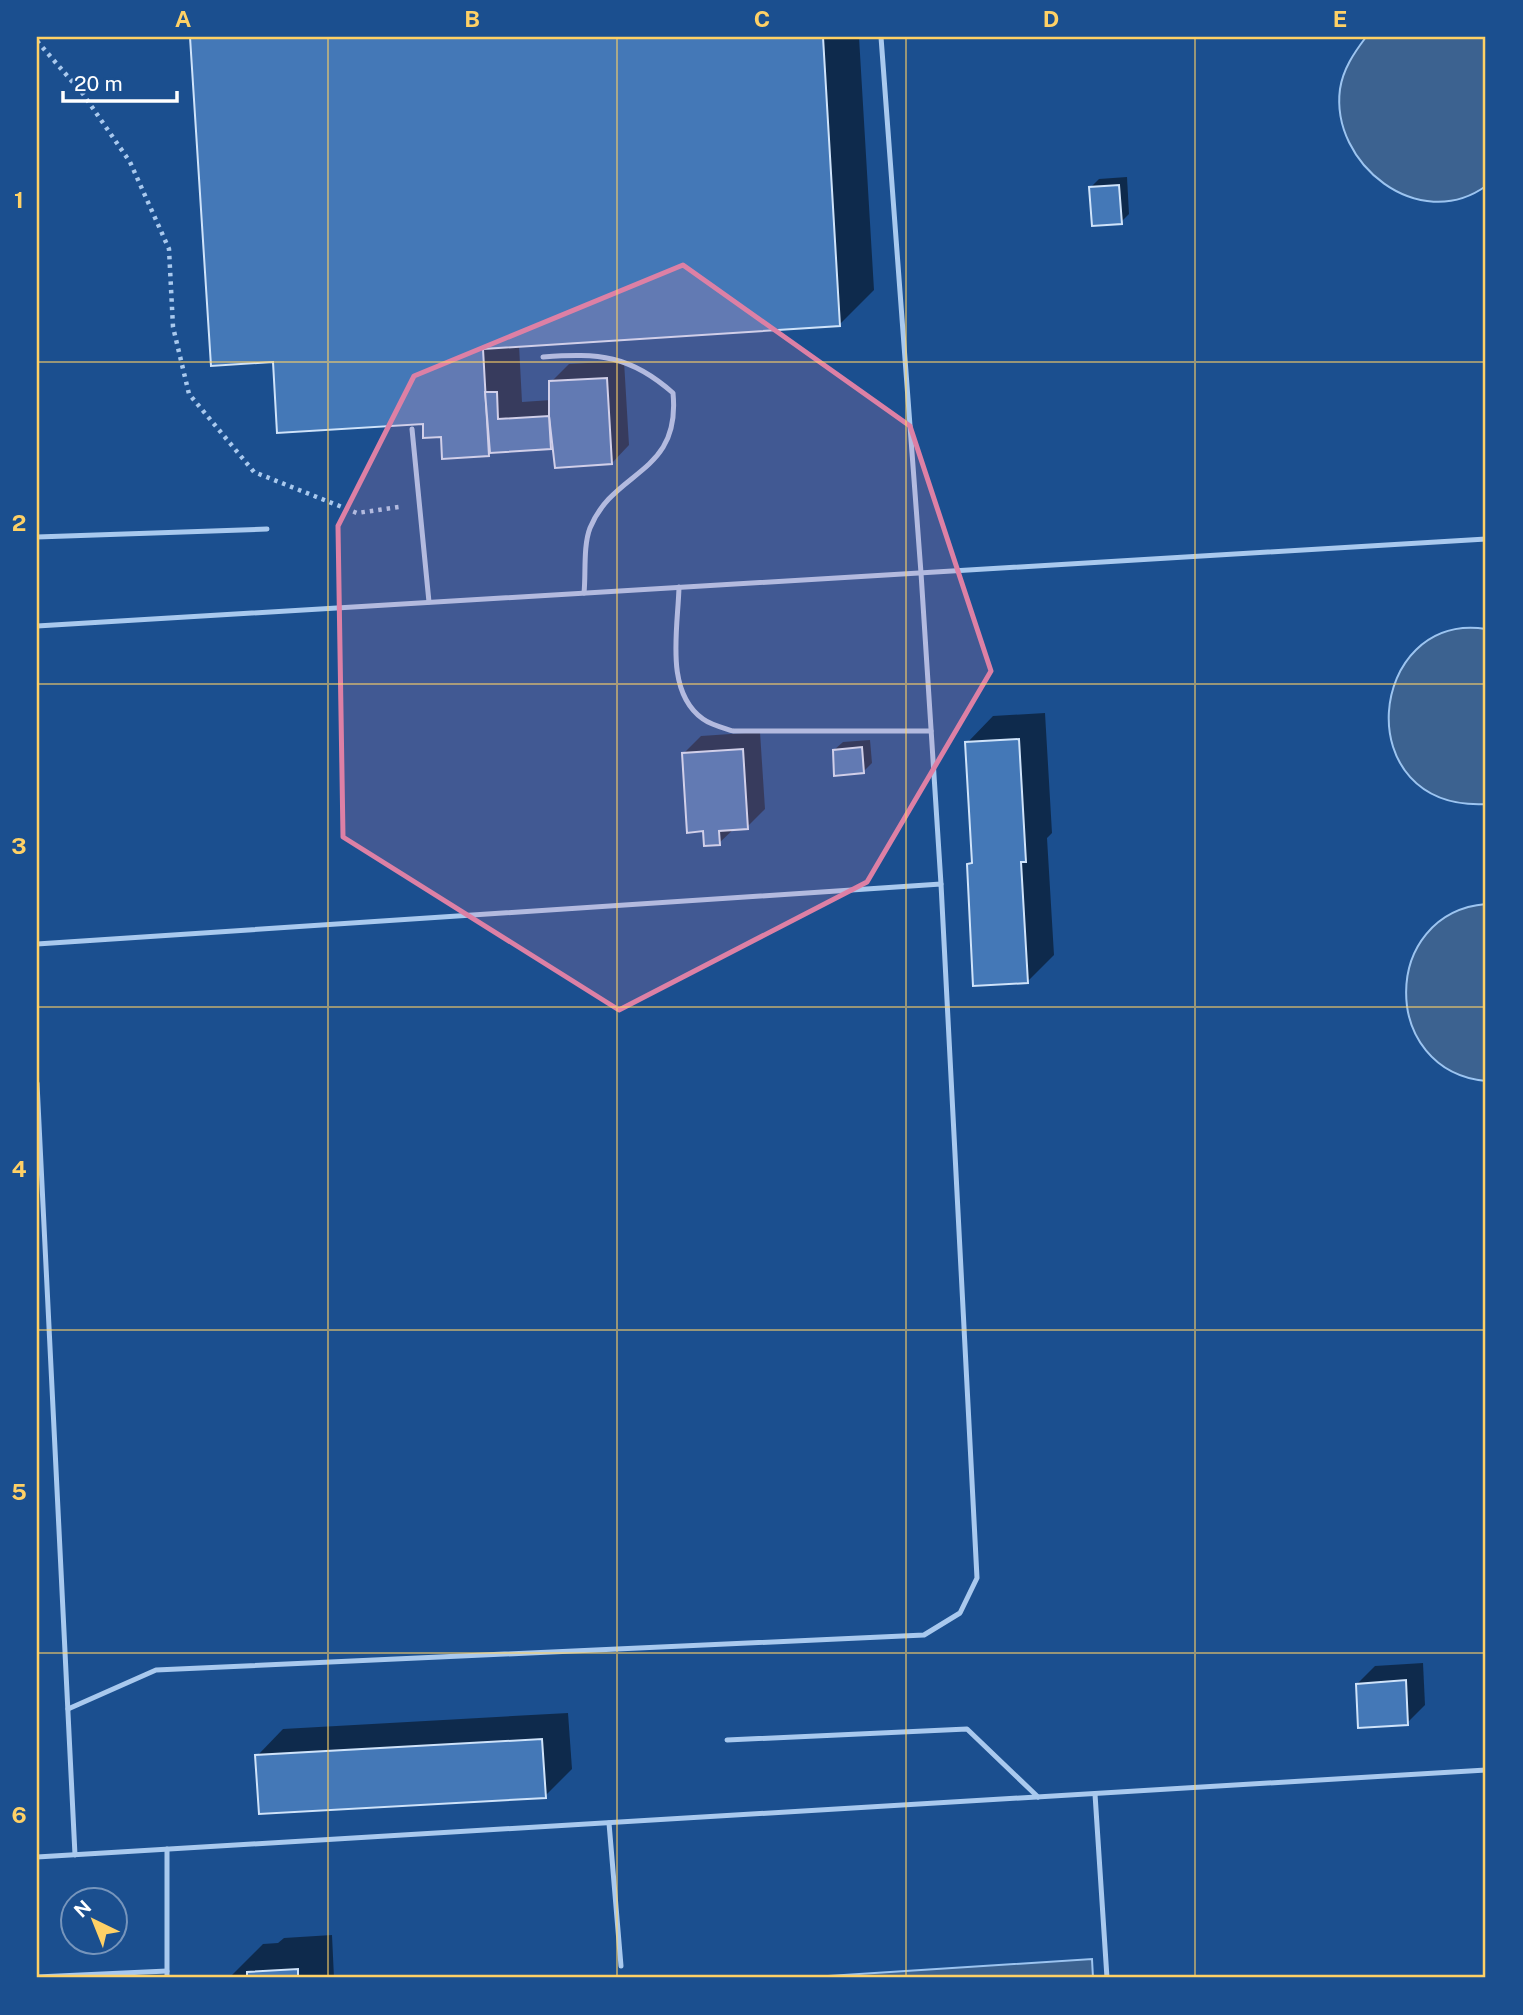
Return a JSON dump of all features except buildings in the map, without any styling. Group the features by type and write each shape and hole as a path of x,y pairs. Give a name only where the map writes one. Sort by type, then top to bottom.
{"lane":[{"path":"68,1709 156,1670 924,1635 960,1613 977,1578 941,884 881,37"},
{"path":"543,357 603,355 651,373 673,393 675,418 663,450 605,504 590,530 584,593"},
{"path":"412,429 429,602"},
{"path":"37,537 267,529"},
{"path":"37,625 1486,539"},
{"path":"679,587 677,671 684,698 704,720 733,732 931,731"},
{"path":"37,944 941,884"},
{"path":"37,1083 75,1855"},
{"path":"37,1270 46,1269"},
{"path":"727,1740 967,1729 1038,1797"},
{"path":"37,1857 1486,1770"},
{"path":"1096,1794 1107,1978"},
{"path":"608,1823 621,1966"},
{"path":"167,1849 167,1978"},
{"path":"37,1977 167,1971"}],"path":[{"path":"37,41 83,94 130,162 169,249 173,327 189,394 254,472 357,513 419,505"}],"highlighted area":[{"path":"683,265 910,426 991,671 867,882 619,1010 343,837 338,526 414,376"}],"water":[{"path":"1366,37 1486,37 1486,186 1460,199 1434,202 1408,196 1384,184 1364,165 1349,143 1341,117 1340,89 1346,68"},
{"path":"1486,629 1486,804 1441,798 1410,777 1393,747 1389,712 1397,678 1416,650 1446,632"},
{"path":"1486,904 1486,1081 1451,1071 1426,1050 1411,1023 1406,992 1411,961 1426,934 1451,914"},
{"path":"1092,1959 1093,1978 797,1978"}]}
